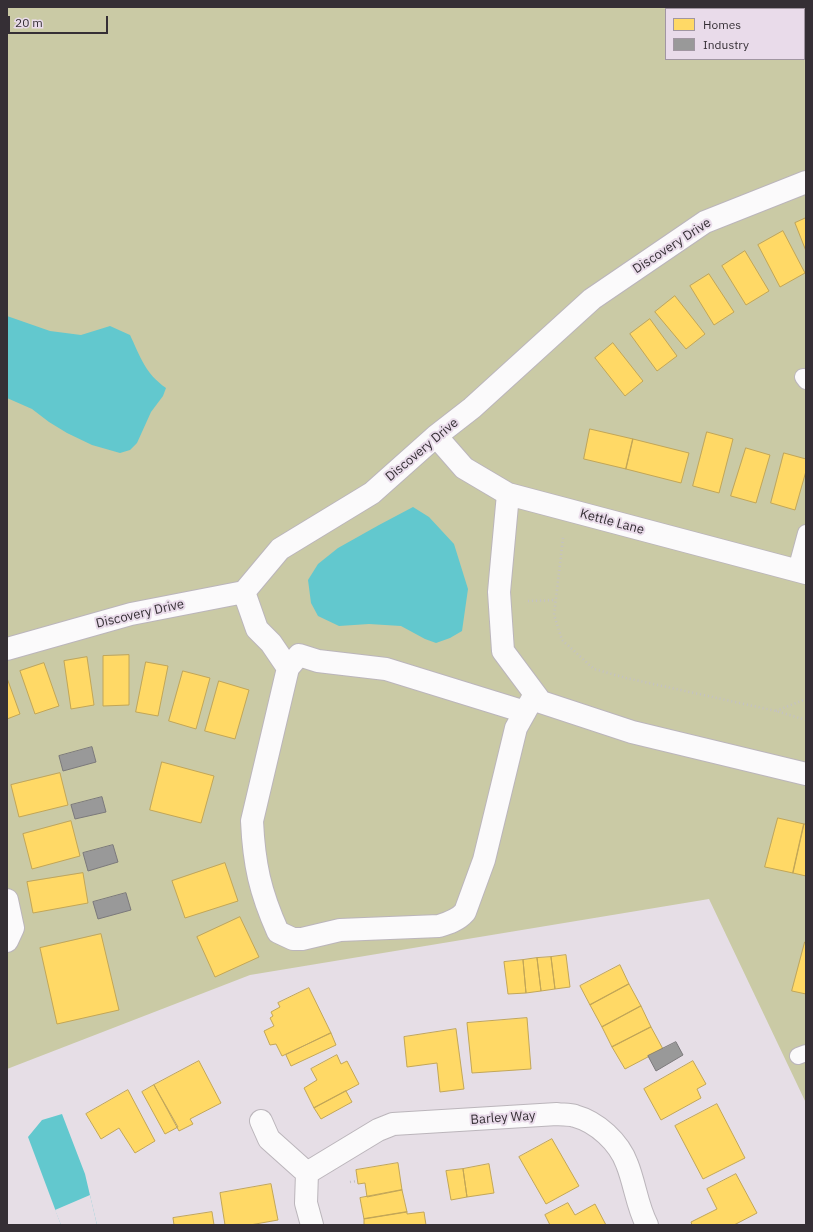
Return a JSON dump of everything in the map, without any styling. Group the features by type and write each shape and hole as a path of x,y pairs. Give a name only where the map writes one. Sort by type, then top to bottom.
{"street":[{"name":"Discovery Drive","path":"7,649 131,614 244,592 280,550 372,493 436,436 472,408 592,299 705,222 806,182"},
{"name":"Kettle Lane","path":"436,436 464,468 508,494 801,571"},
{"path":"508,494 499,592 503,651 530,703"},
{"path":"244,592 257,629 272,643 288,668"},
{"path":"530,703 516,728 484,860 465,912 460,917 450,923 439,926 340,930 302,939 293,939 278,932 263,895 257,870 253,846 252,821 288,668 299,655 318,661 386,669 530,703 541,702 632,732 806,774"},
{"path":"7,900 13,928 7,941"},
{"name":"Barley Way","path":"307,1173 378,1130 393,1124 556,1114 573,1115 588,1121 602,1130 618,1148 627,1162 642,1216 647,1225"},
{"path":"261,1121 269,1139 307,1173 306,1203 312,1225"}],"lane":[{"path":"801,571 806,532"}],"path":[{"path":"566,510 554,615 562,640 594,669 626,678 776,711 806,720"},
{"path":"776,711 806,699"}],"green space":[{"path":"7,7 806,7 806,1103 709,899 250,975 7,1069"}],"water":[{"path":"7,316 50,331 81,335 110,326 130,335 148,371 166,388 163,396 151,412 137,443 130,450 120,453 92,445 67,433 32,409 7,398"},
{"path":"413,507 429,517 454,544 468,589 462,631 450,638 436,643 425,639 401,626 369,624 339,626 318,616 311,603 308,580 318,564 338,548"},
{"path":"62,1114 85,1174 97,1225 61,1225 28,1137 42,1120"}],"pier":[{"path":"90,1195 97,1225 61,1225 55,1210"}],"building: Homes":[{"path":"806,218 806,251 795,223"},
{"path":"783,231 805,273 780,287 758,245"},
{"path":"745,251 769,291 746,305 722,266"},
{"path":"709,274 734,312 714,325 690,286"},
{"path":"675,296 705,334 686,349 655,312"},
{"path":"650,319 677,356 657,371 630,334"},
{"path":"613,343 643,381 625,396 595,358"},
{"path":"590,429 633,439 626,469 584,459"},
{"path":"707,432 733,439 719,493 693,486"},
{"path":"633,439 689,453 681,483 626,469"},
{"path":"746,448 770,455 756,503 731,496"},
{"path":"784,453 806,459 806,471 795,510 771,503"},
{"path":"129,655 129,705 103,706 103,656"},
{"path":"87,657 94,705 71,709 64,661"},
{"path":"146,662 168,666 158,716 136,712"},
{"path":"44,663 59,706 35,714 20,671"},
{"path":"183,671 210,678 196,729 169,721"},
{"path":"7,678 20,714 7,719"},
{"path":"219,681 249,690 235,739 205,731"},
{"path":"162,762 214,776 201,823 150,810"},
{"path":"60,773 68,805 19,817 11,785"},
{"path":"778,818 804,824 793,873 765,867"},
{"path":"71,821 80,856 32,869 23,834"},
{"path":"804,824 806,824 806,876 793,873"},
{"path":"225,863 238,901 185,918 172,881"},
{"path":"83,873 88,903 33,913 27,882"},
{"path":"240,917 259,957 215,977 197,937"},
{"path":"101,934 119,1010 57,1024 40,948"},
{"path":"806,942 806,994 792,991"},
{"path":"566,955 570,987 555,989 551,957"},
{"path":"551,957 555,989 541,991 537,958"},
{"path":"537,958 541,991 526,993 523,960"},
{"path":"523,960 526,993 508,994 504,962"},
{"path":"620,965 629,984 590,1005 580,986"},
{"path":"629,984 641,1006 602,1027 590,1005"},
{"path":"309,988 331,1033 282,1056 276,1044 270,1045 264,1031 274,1026 270,1018 273,1016 271,1012 280,1007 278,1003"},
{"path":"641,1006 651,1027 612,1047 602,1027"},
{"path":"527,1018 531,1069 472,1073 467,1023"},
{"path":"651,1027 663,1049 625,1069 612,1047"},
{"path":"456,1029 464,1089 440,1092 437,1063 407,1067 404,1037"},
{"path":"331,1033 336,1045 291,1066 286,1055"},
{"path":"337,1055 341,1064 347,1061 359,1084 314,1108 304,1088 317,1080 311,1069"},
{"path":"199,1061 221,1103 190,1119 193,1124 179,1131 154,1085"},
{"path":"693,1061 706,1084 697,1089 701,1098 661,1120 644,1089"},
{"path":"154,1085 178,1127 165,1134 142,1092"},
{"path":"128,1090 155,1141 135,1153 119,1128 101,1139 86,1114"},
{"path":"346,1091 352,1102 321,1119 314,1108"},
{"path":"717,1104 745,1158 703,1179 675,1126"},
{"path":"552,1139 579,1186 546,1204 519,1157"},
{"path":"398,1163 402,1190 367,1197 365,1183 358,1184 356,1170"},
{"path":"489,1164 494,1193 467,1197 463,1169"},
{"path":"463,1169 467,1197 451,1200 446,1171"},
{"path":"736,1174 757,1213 734,1225 692,1225 691,1222 717,1209 707,1189"},
{"path":"271,1184 278,1220 250,1225 225,1225 220,1193"},
{"path":"402,1190 407,1212 364,1219 360,1198"},
{"path":"568,1203 575,1215 595,1204 606,1225 550,1225 545,1215"},
{"path":"212,1212 214,1225 174,1225 173,1218"},
{"path":"407,1212 407,1214 424,1212 426,1225 364,1225 364,1219"}],"building: Industry":[{"path":"92,747 96,762 63,771 59,756"},
{"path":"102,797 106,812 75,819 71,805"},
{"path":"113,845 118,862 88,871 83,853"},
{"path":"126,893 131,910 98,919 93,902"},
{"path":"676,1042 683,1055 656,1071 648,1056"}]}
